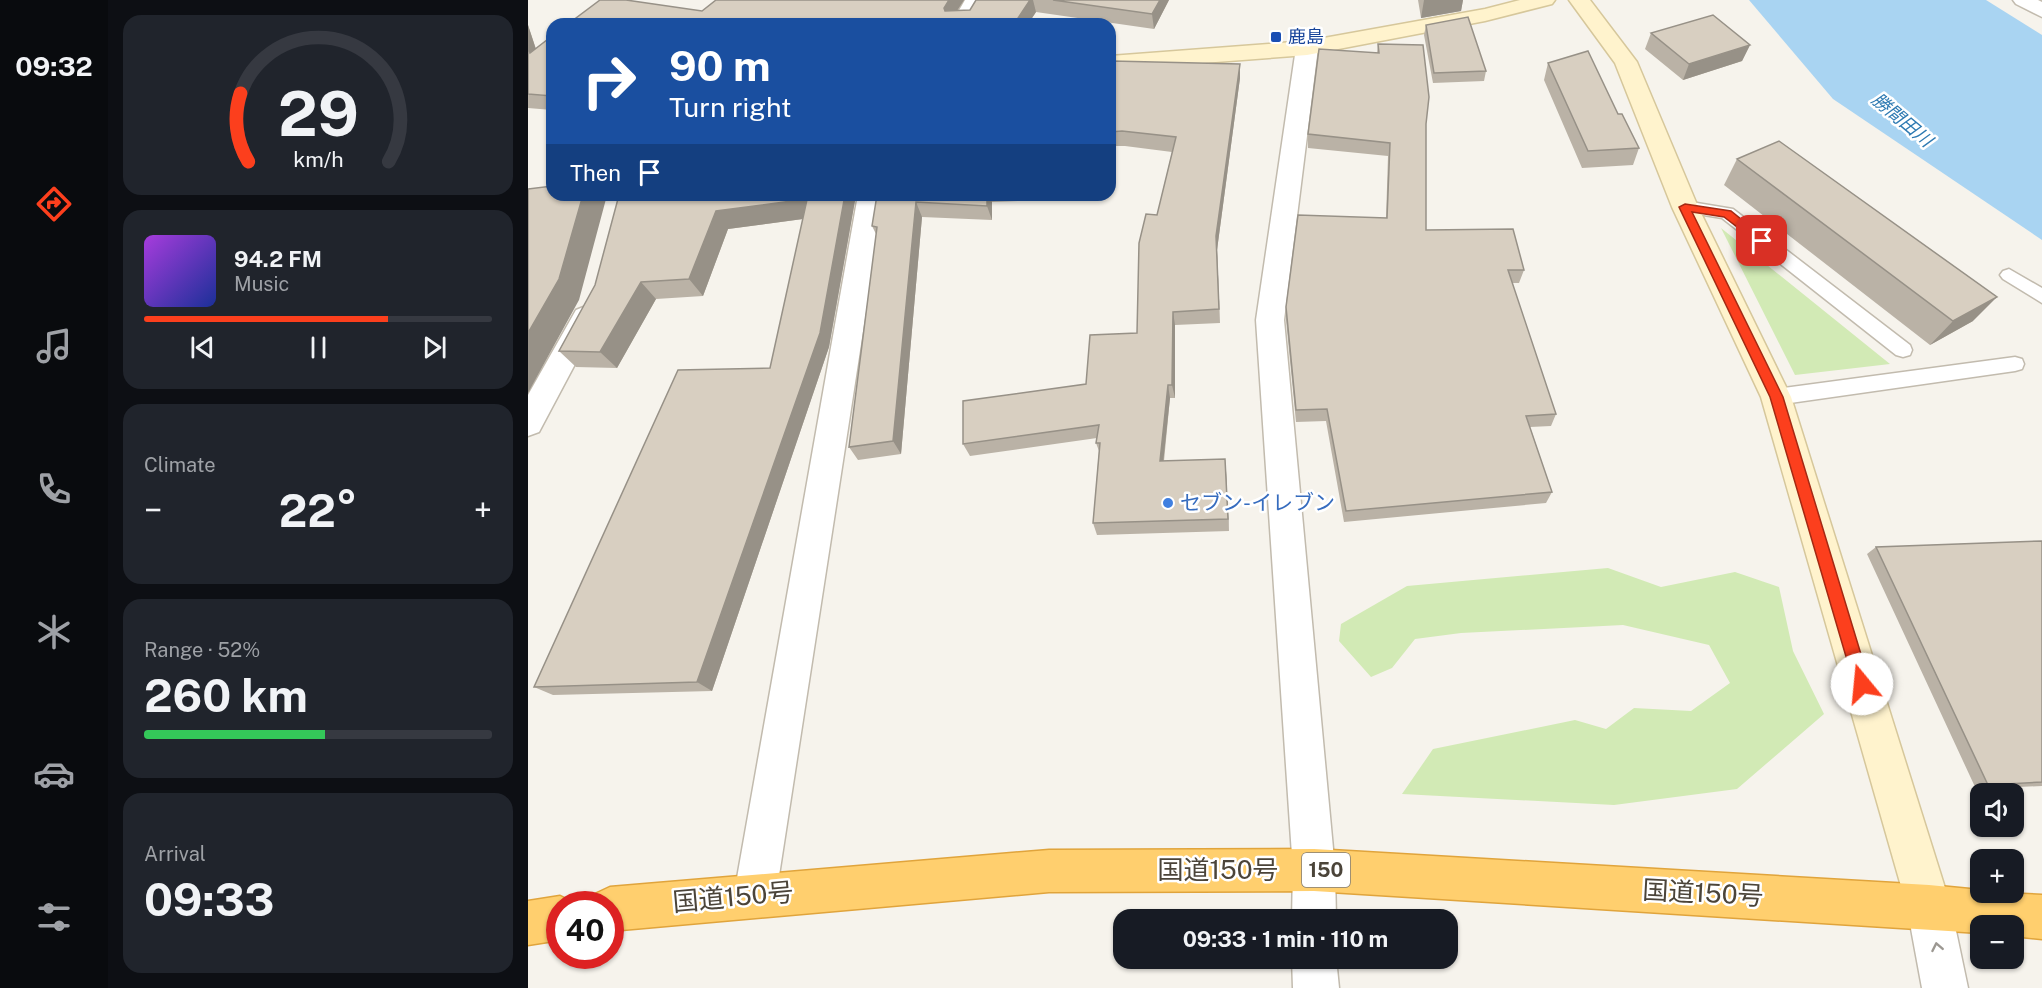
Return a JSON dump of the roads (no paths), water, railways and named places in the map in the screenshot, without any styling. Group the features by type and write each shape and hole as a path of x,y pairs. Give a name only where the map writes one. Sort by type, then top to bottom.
{"highway":[{"name":"国道150号","path":"624,908 1049,870 1314,870 1929,907 2042,917"},
{"path":"528,923 546,920"}],"street":[{"path":"965,18 975,0"},
{"path":"1116,63 1307,48 1485,15 1545,0"},
{"path":"1579,0 1626,62 1685,207 1776,397 1929,907 1944,988"},
{"path":"2023,0 2042,11"},
{"path":"1307,48 1270,320 1314,870 1314,909"},
{"path":"755,895 871,201"},
{"path":"528,423 595,301 597,290"},
{"path":"1315,969 1316,988"}],"lane":[{"path":"1685,207 1727,213 1903,350"},
{"path":"2009,275 2042,297"},
{"path":"1776,397 2015,364"}],"water":[{"name":"勝間田川","path":"1749,0 1986,0 2042,35 2042,240 1833,99"}],"place":[{"name":"鹿島","path":"1276,37"},
{"name":"セブン-イレブン","path":"1168,503"}]}
